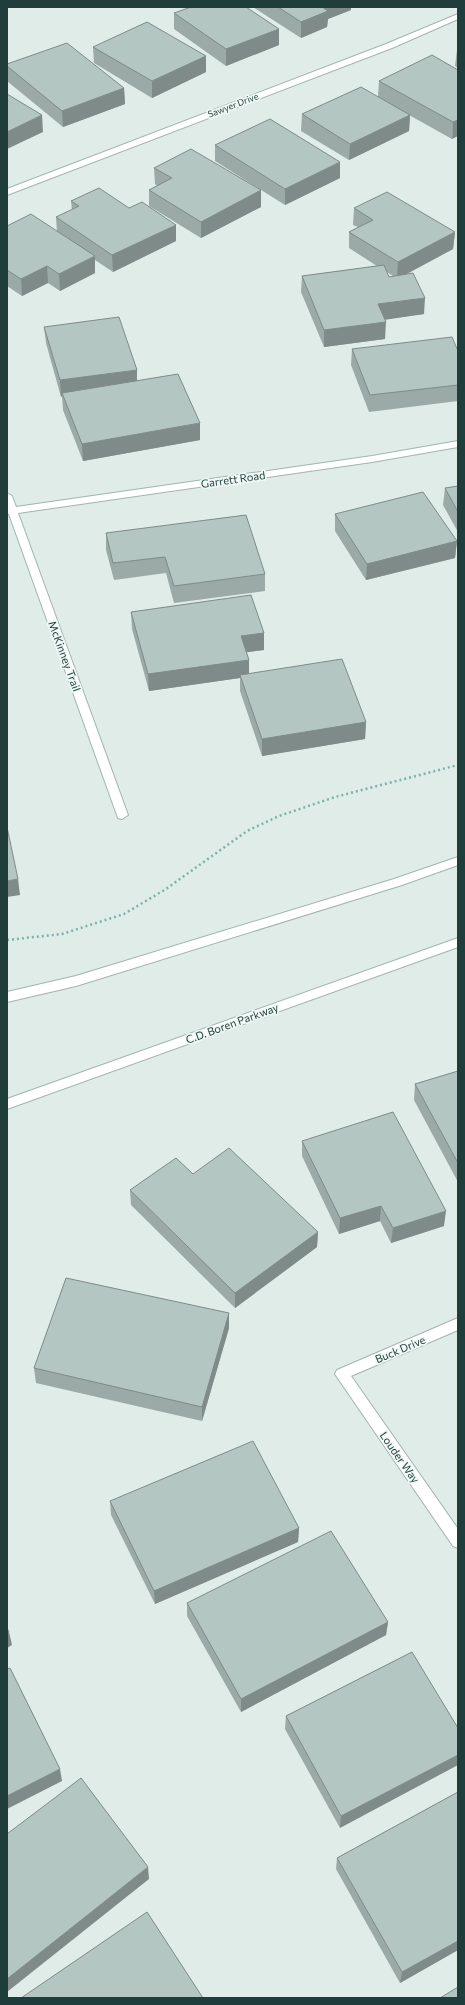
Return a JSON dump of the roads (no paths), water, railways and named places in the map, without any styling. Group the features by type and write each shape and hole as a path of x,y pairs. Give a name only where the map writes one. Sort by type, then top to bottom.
{"street":[{"name":"Sawyer Drive","path":"7,192 389,46 458,16"},
{"name":"Garrett Road","path":"10,511 372,459 458,444"},
{"name":"McKinney Trail","path":"7,496 10,511 122,815"},
{"path":"7,997 76,981 398,882 458,861"},
{"name":"C.D. Boren Parkway","path":"7,1104 458,942"},
{"name":"Buck Drive","path":"342,1374 458,1324"},
{"name":"Louder Way","path":"342,1374 458,1541"}]}
